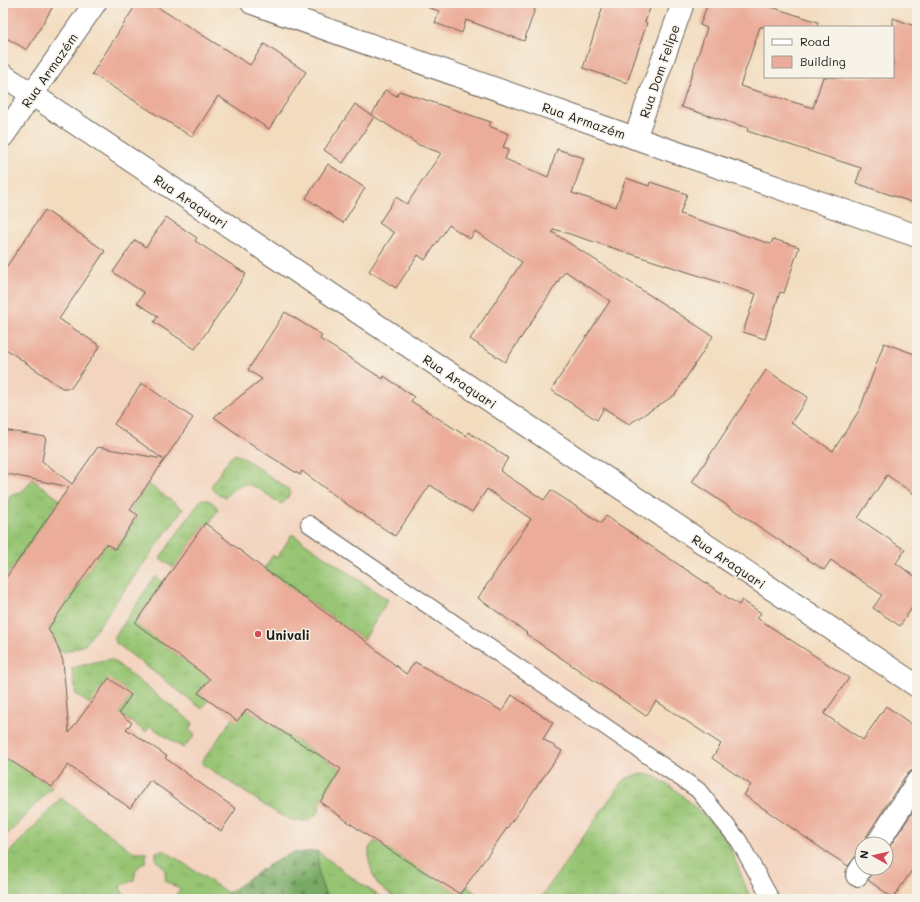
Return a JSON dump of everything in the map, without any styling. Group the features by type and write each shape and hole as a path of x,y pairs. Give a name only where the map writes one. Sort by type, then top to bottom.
{"street":[{"name":"Rua Armazém","path":"3,136 95,3"},
{"name":"Rua Armazém","path":"252,3 917,236"},
{"name":"Rua Dom Felipe","path":"636,138 683,3"},
{"name":"Rua Araquari","path":"3,75 917,686"},
{"path":"882,836 917,782"}],"lane":[{"path":"309,524 698,790 739,840 770,899"}],"shaded area":[{"name":"Univali","path":"3,280 100,346 214,417 258,449 372,372 300,475 299,481 344,510 341,515 388,545 640,724 854,873 854,876 859,876 892,899 3,899"}],"green space":[{"path":"235,454 244,458 288,489 291,493 282,504 259,489 246,484 239,486 226,497 213,491 211,486 229,459"},
{"path":"32,479 60,500 3,582 3,524 10,495 23,490"},
{"path":"148,484 183,509 85,645 61,653 48,629 106,544 115,549 138,516 130,510"},
{"path":"202,499 212,502 218,510 208,525 205,523 174,568 160,558"},
{"path":"292,534 388,600 364,640 264,569 273,555 277,558"},
{"path":"156,577 164,582 135,623 210,679 198,693 208,700 202,709 116,643 114,638 153,579"},
{"path":"111,659 193,723 189,730 195,735 183,748 150,726 146,732 119,713 131,695 109,679 103,712 76,695 72,668"},
{"path":"247,709 341,769 320,802 319,812 308,821 295,821 278,814 201,763 233,718"},
{"path":"9,759 52,787 3,839 3,761"},
{"path":"638,774 656,777 677,791 711,822 728,843 751,899 540,899 623,780"},
{"path":"61,798 128,848 135,852 146,852 146,861 136,869 134,880 119,887 127,899 3,899 3,859"},
{"path":"375,841 461,894 467,886 476,894 472,899 396,899 378,885 373,875 369,861 369,848"},
{"path":"165,851 228,893 228,899 174,899 180,889 165,881 166,875 164,870 156,861 156,852"},
{"path":"317,851 358,882 384,899 327,899 319,877"},
{"path":"317,851 319,877 327,899 228,899 228,893 267,866 292,853"}],"building":[{"path":"3,3 55,3 27,50 3,36"},
{"path":"137,3 151,3 250,65 264,44 306,72 269,129 218,96 192,137 92,74"},
{"path":"428,3 537,3 524,41 466,20 462,33 435,23 439,11 427,7"},
{"path":"604,3 652,3 627,83 583,68"},
{"path":"708,3 759,3 818,22 817,26 760,27 740,86 813,108 823,78 894,78 893,18 917,27 917,204 856,183 861,168 747,131 748,128 681,107 707,28 700,25"},
{"path":"385,90 397,96 399,91 491,122 489,126 509,134 503,147 509,149 505,159 548,177 557,149 584,158 572,193 616,207 626,178 649,186 650,182 687,194 680,214 771,244 773,239 799,247 784,293 780,292 765,339 743,332 756,294 554,229 552,232 713,336 675,395 629,424 604,408 597,420 551,390 610,301 565,271 505,362 476,343 470,339 522,262 475,231 470,239 449,225 425,260 418,255 396,288 369,271 394,233 379,223 396,197 407,204 441,153 419,145 372,115"},
{"path":"355,104 374,117 343,163 324,150"},
{"path":"328,164 365,188 343,223 306,198"},
{"path":"45,210 105,251 59,319 100,346 71,388 62,388 3,347 3,272"},
{"path":"166,217 197,238 195,241 246,274 195,349 154,322 158,316 137,303 144,293 113,272 135,240 146,247"},
{"path":"285,312 322,335 320,339 383,379 384,376 414,397 411,401 466,436 468,432 508,458 500,471 544,500 551,490 601,523 606,516 739,605 742,600 761,613 757,618 849,678 824,714 863,740 886,706 917,728 917,770 911,771 906,775 867,836 854,836 854,858 848,866 744,795 751,785 712,758 721,744 656,701 646,716 526,634 527,633 478,598 531,519 487,489 472,512 430,485 395,536 345,503 302,471 300,475 257,448 214,417 262,379 248,370"},
{"path":"884,343 917,355 917,496 887,475 858,518 905,550 896,563 917,578 917,600 900,626 873,608 882,595 831,560 824,570 692,482 766,370 808,397 791,423 833,451 860,409"},
{"path":"142,383 193,418 130,510 138,515 115,549 106,544 48,629 55,640 63,661 69,733 109,678 131,695 119,713 132,723 126,729 167,756 165,758 236,809 221,831 150,780 130,808 68,765 52,787 3,756 3,582 69,487 3,473 3,430 46,437 42,461 72,484 98,447 163,459 114,424"},
{"path":"205,523 264,569 364,640 406,674 415,662 502,711 512,695 553,723 543,739 562,751 460,894 375,841 320,802 341,769 247,709 237,721 198,693 210,679 135,623"},
{"path":"917,805 917,863 893,898 868,880 870,876 894,876 894,840"}],"place":[{"name":"Univali","path":"258,634"}]}
